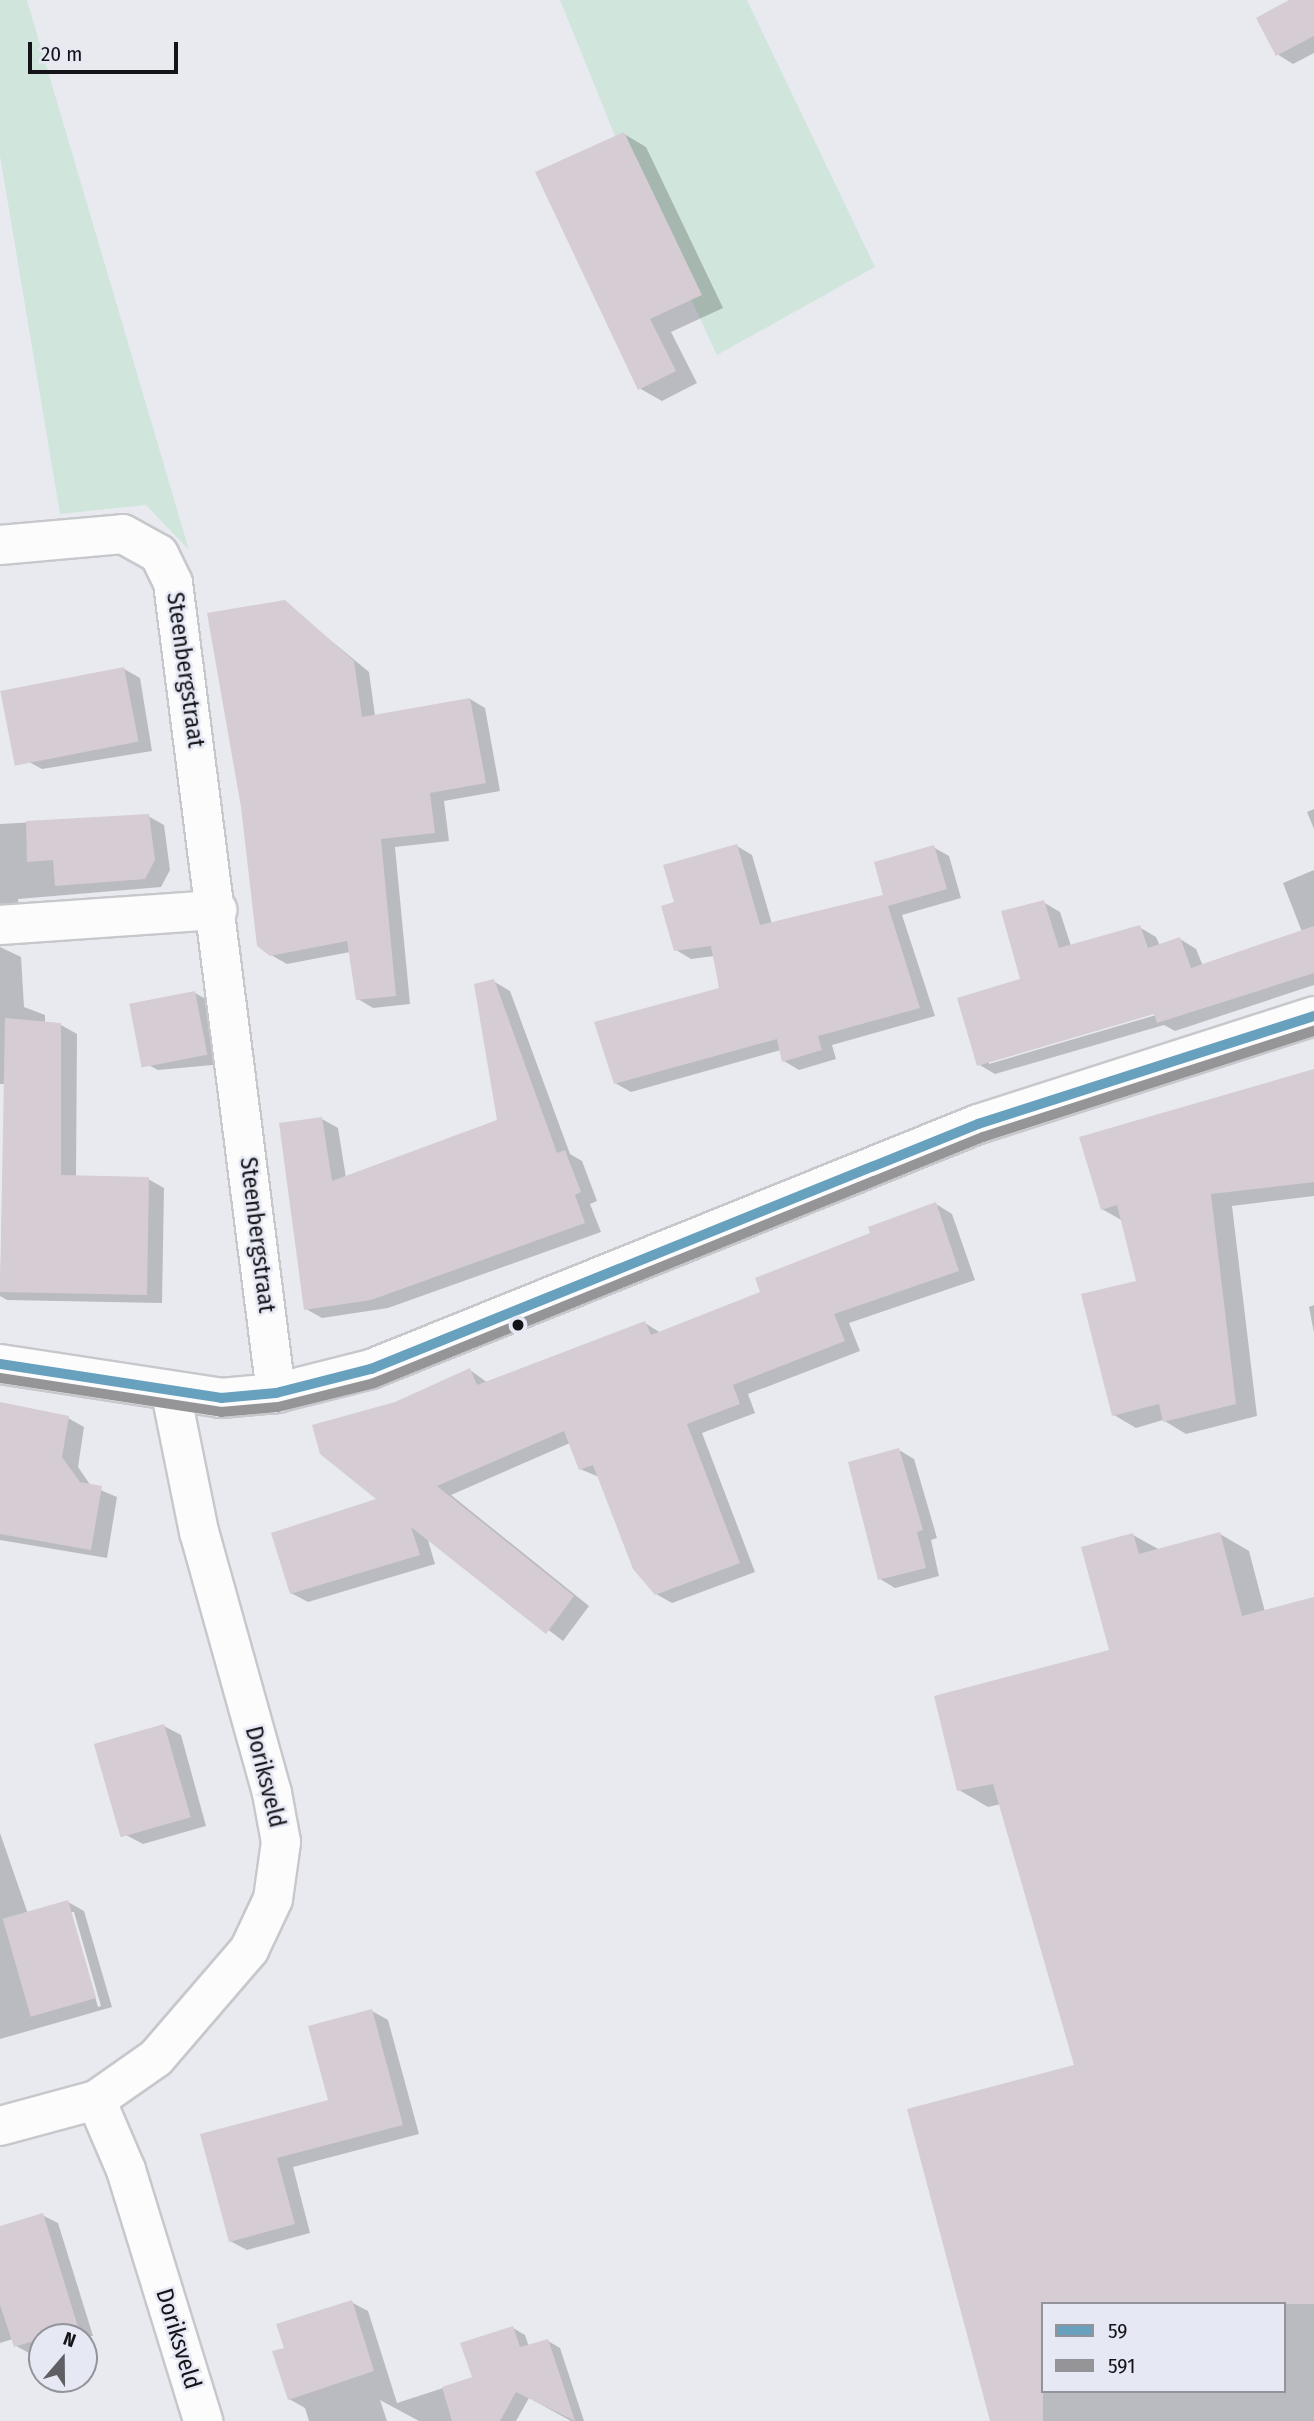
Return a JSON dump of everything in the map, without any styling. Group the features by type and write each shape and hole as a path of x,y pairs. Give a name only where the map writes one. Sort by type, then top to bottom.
{"street":[{"name":"Steenbergstraat","path":"0,545 123,534 159,554 173,583 217,910 276,1393"},
{"path":"0,925 217,910"},
{"path":"0,1364 171,1393 221,1398 276,1393 371,1368 978,1124 1314,1016"},
{"name":"Doriksveld","path":"0,2126 96,2100 156,2058 249,1950 273,1899 281,1842 272,1793 199,1532 171,1393"},
{"name":"Doriksveld","path":"96,2100 126,2170 204,2421"}],"green space":[{"path":"0,0 27,0 189,550 146,505 60,514 0,156"},
{"path":"560,0 747,0 875,267 717,355 615,136"}],"building":[{"path":"1289,0 1314,0 1314,36 1276,56 1256,18"},
{"path":"624,132 702,295 650,319 676,371 638,390 535,172"},
{"path":"285,600 354,661 362,717 470,698 486,783 430,793 435,833 381,839 396,996 356,1000 347,941 270,956 257,946 241,807 207,613"},
{"path":"124,667 139,742 15,766 0,691"},
{"path":"149,814 155,860 145,879 55,886 53,860 27,862 26,821"},
{"path":"737,844 760,925 883,895 874,862 934,845 947,889 888,906 920,1008 818,1036 822,1050 782,1062 777,1039 614,1084 594,1022 719,988 711,946 674,951 661,906 674,902 663,865"},
{"path":"1044,900 1059,948 1140,925 1148,948 1180,937 1191,968 1314,926 1314,973 1157,1023 1154,1014 977,1066 957,998 1020,979 1001,911"},
{"path":"494,979 557,1153 565,1150 581,1192 575,1195 585,1223 371,1300 304,1310 279,1123 322,1117 332,1181 497,1120 474,984"},
{"path":"195,991 207,1055 142,1068 129,1004"},
{"path":"5,1018 61,1023 61,1175 149,1177 147,1295 0,1292"},
{"path":"1314,1069 1314,1182 1211,1194 1236,1404 1163,1422 1159,1404 1112,1416 1081,1294 1136,1281 1117,1205 1101,1210 1079,1137"},
{"path":"936,1202 959,1271 834,1314 845,1341 733,1385 740,1404 687,1424 740,1563 655,1595 633,1569 593,1465 579,1470 564,1431 437,1486 574,1596 546,1634 411,1527 420,1555 290,1594 271,1533 376,1499 320,1454 312,1425 395,1402 470,1368 477,1385 645,1321 651,1335 760,1292 755,1278 870,1233 868,1227"},
{"path":"0,1402 69,1416 62,1457 80,1482 102,1486 91,1550 0,1534"},
{"path":"899,1448 923,1530 917,1532 926,1568 878,1580 848,1462"},
{"path":"1220,1532 1242,1616 1314,1597 1314,2304 1041,2302 1043,2421 990,2421 907,2109 1074,2065 993,1784 957,1791 934,1696 1109,1650 1081,1547 1133,1533 1139,1554"},
{"path":"164,1724 191,1817 121,1837 94,1744"},
{"path":"68,1900 96,1998 31,2017 3,1919"},
{"path":"372,2009 403,2125 277,2158 295,2224 229,2242 200,2134 328,2100 308,2026"},
{"path":"43,2213 77,2323 28,2323 28,2343 14,2347 0,2305 0,2226"},
{"path":"352,2300 374,2371 288,2400 272,2351 284,2348 276,2324"},
{"path":"513,2326 520,2347 548,2339 575,2421 516,2392 500,2421 452,2421 442,2387 472,2377 460,2343"}],"transit line":[{"name":"59","path":"0,1364 221,1398 276,1393 371,1369 978,1124 1314,1016"},
{"name":"591","path":"0,1378 221,1412 278,1407 374,1383 983,1137 1314,1031"}]}
